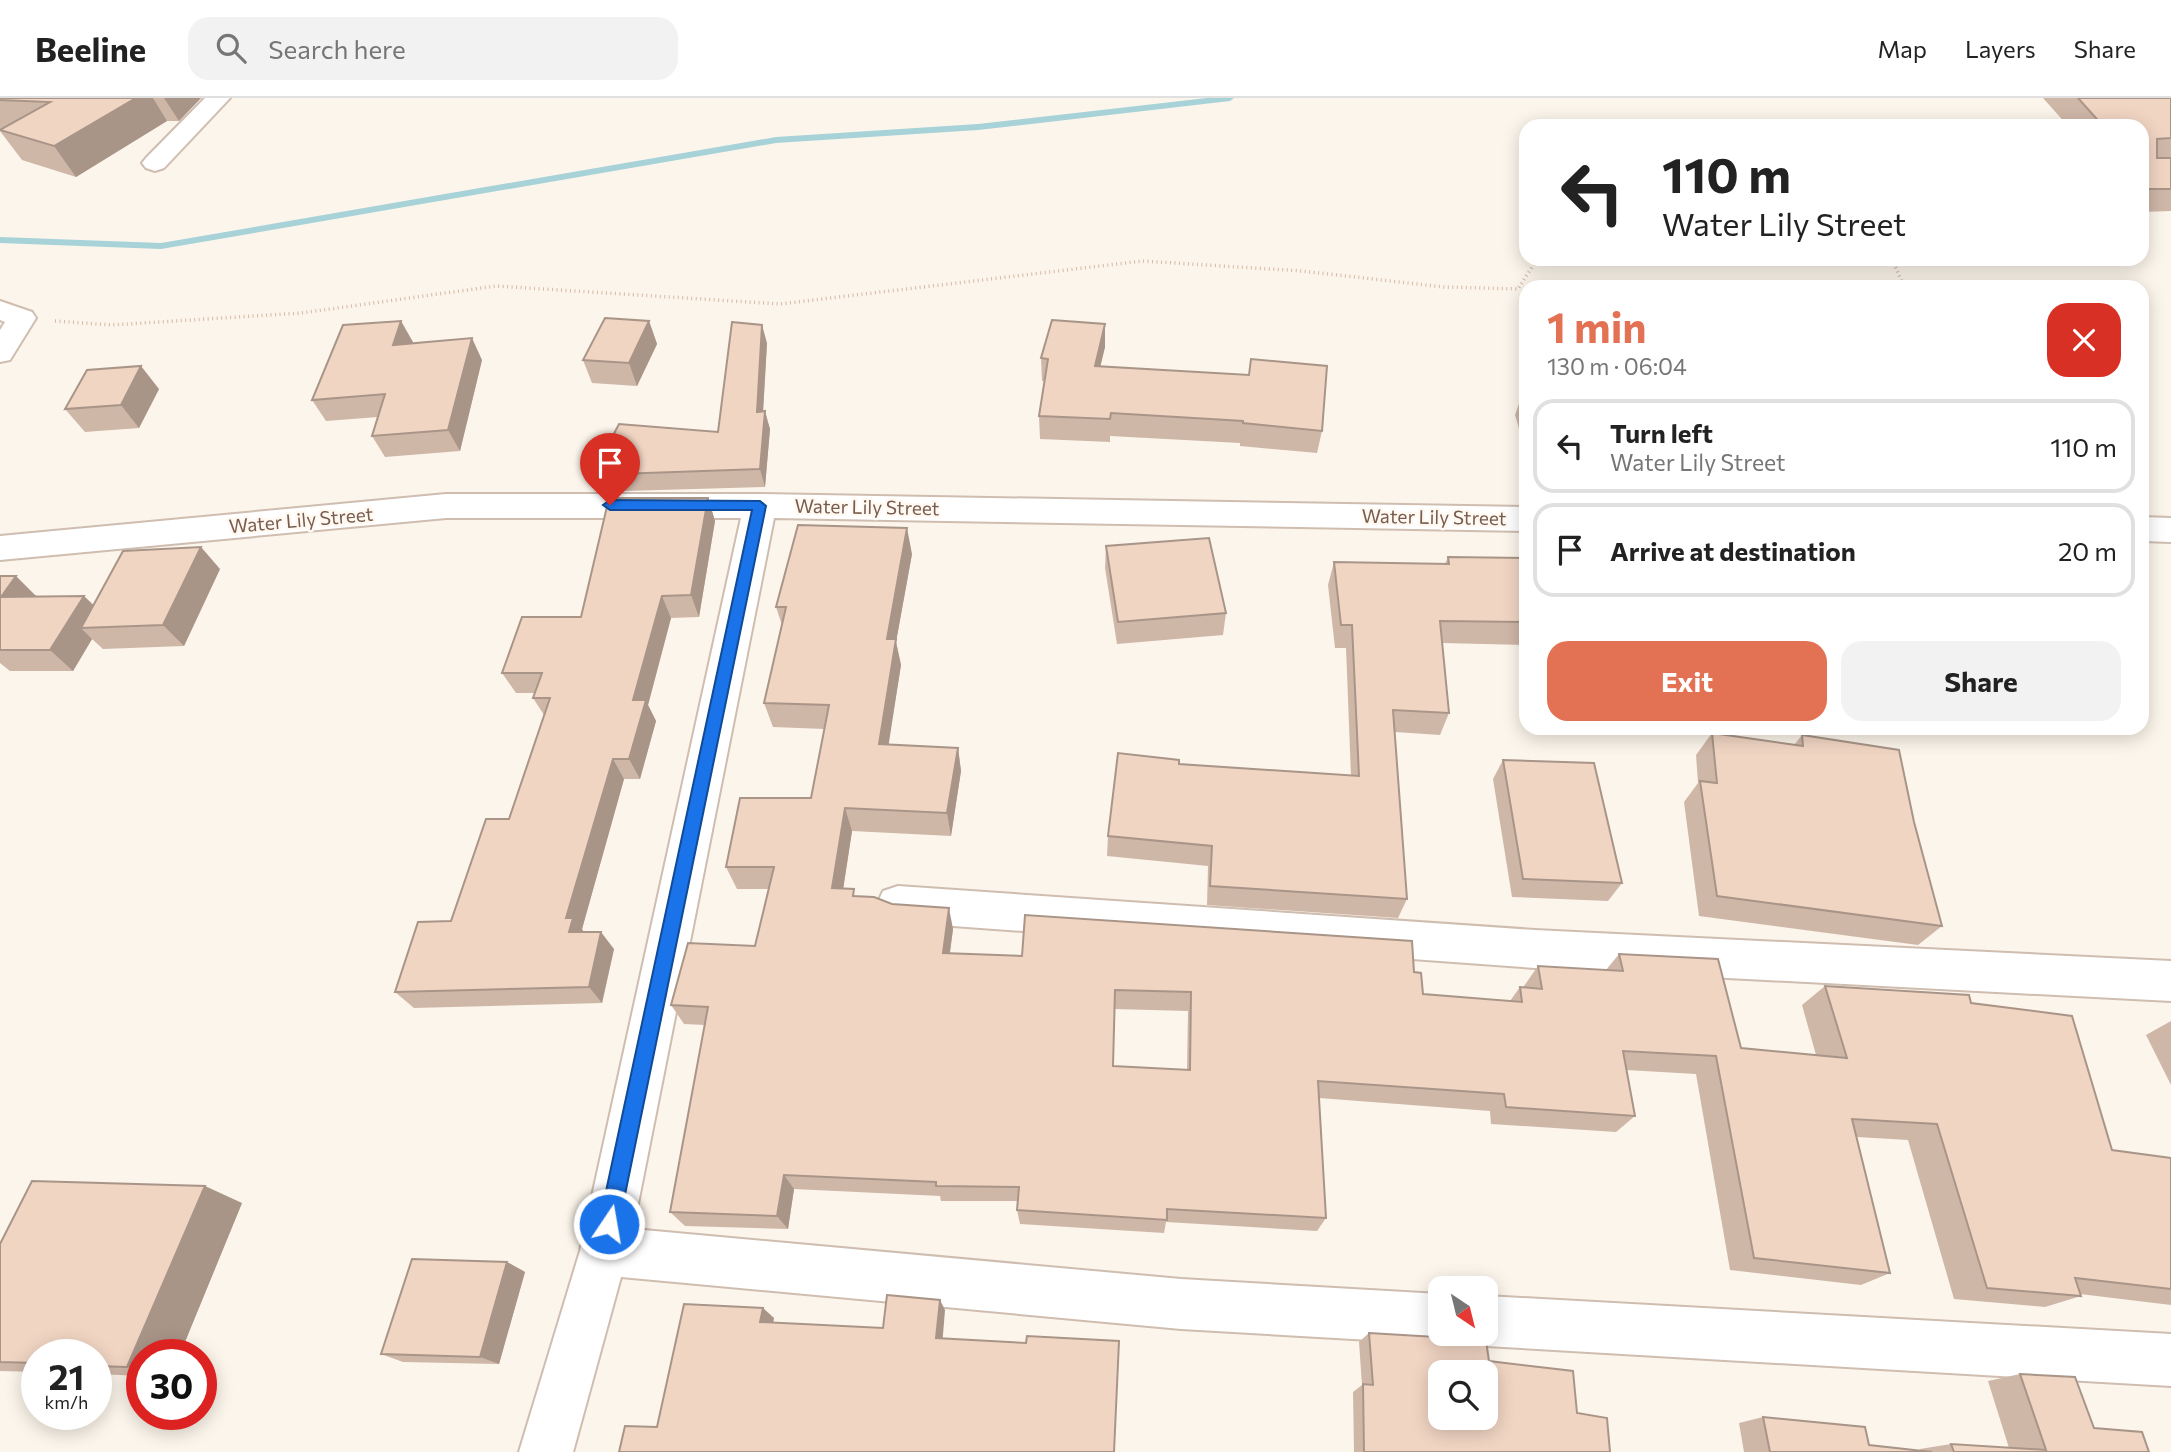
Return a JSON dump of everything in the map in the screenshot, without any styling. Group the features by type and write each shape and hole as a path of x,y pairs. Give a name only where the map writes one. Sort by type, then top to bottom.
{"street":[{"path":"155,163 218,98"},
{"path":"0,353 11,314"},
{"name":"Water Lily Street","path":"0,548 446,506 760,506 1519,519"},
{"path":"546,1452 604,1251 760,506"},
{"path":"2149,529 2171,530"},
{"path":"898,904 1535,948 2171,981"},
{"path":"604,1251 1181,1304 1428,1318"},
{"path":"1498,1322 2171,1360"}],"path":[{"path":"11,314 111,325 301,313 496,286 780,304 1142,261 1302,271 1444,286 1519,287"}],"building":[{"path":"0,98 136,98 54,146 0,130 50,102"},
{"path":"2078,98 2171,98 2171,138 2157,139 2157,158 2171,158 2171,189 2149,189 2149,119 2097,119"},
{"path":"605,318 649,321 629,363 583,360"},
{"path":"1052,320 1105,324 1095,366 1249,375 1251,359 1327,366 1322,431 1243,421 1111,413 1110,419 1039,416 1048,359 1041,358"},
{"path":"401,321 393,345 472,338 448,430 372,436 385,394 312,400 343,325"},
{"path":"732,322 762,325 757,412 765,411 760,469 618,474 619,468 597,466 619,424 718,432"},
{"path":"141,366 121,405 65,409 87,370"},
{"path":"609,498 708,498 691,595 662,596 633,700 646,700 629,759 613,759 566,918 573,918 569,932 601,932 589,987 395,992 418,922 451,921 486,819 509,819 550,698 533,698 542,673 502,673 522,617 581,617"},
{"path":"798,525 907,528 887,639 896,639 879,744 958,748 947,813 845,808 832,888 854,889 853,896 874,897 892,904 949,908 943,953 1022,956 1025,915 1412,941 1414,972 1421,973 1423,994 1522,1002 1520,987 1542,989 1538,966 1623,971 1619,954 1718,959 1741,1048 1847,1058 1825,986 1969,995 1971,1003 2072,1016 2112,1150 2171,1158 2171,1289 2075,1278 2081,1296 1987,1288 1937,1124 1852,1119 1890,1273 1754,1258 1716,1056 1623,1051 1635,1116 1506,1107 1504,1094 1318,1081 1326,1218 1167,1209 1167,1220 1017,1210 1019,1187 936,1186 936,1182 784,1175 777,1216 670,1212 708,1007 671,1005 688,943 755,946 774,867 726,867 740,798 811,798 829,705 764,703 786,607 776,607","holes":["1115,990 1191,992 1190,1070 1113,1066"]},
{"path":"1209,538 1226,613 1118,622 1106,546"},
{"path":"201,547 163,625 81,628 123,551"},
{"path":"1448,557 1519,558 1519,622 1440,621 1449,713 1393,710 1407,899 1210,886 1212,846 1108,836 1118,753 1179,760 1179,764 1359,776 1352,625 1341,625 1334,562 1449,564"},
{"path":"0,576 16,576 1,597 84,596 50,650 0,650"},
{"path":"1712,735 1803,746 1802,735 1899,750 1914,822 1942,926 1717,896 1700,781 1717,783"},
{"path":"1503,760 1594,763 1622,883 1523,879"},
{"path":"32,1181 205,1186 139,1339 126,1339 126,1367 112,1367 112,1339 21,1339 21,1363 0,1362 0,1244"},
{"path":"412,1259 507,1262 480,1357 381,1354"},
{"path":"887,1295 940,1300 936,1338 1026,1343 1027,1336 1119,1341 1114,1452 619,1452 625,1426 657,1427 684,1304 763,1308 760,1322 883,1328"},
{"path":"1369,1333 1428,1337 1428,1346 1487,1346 1489,1360 1428,1360 1428,1430 1498,1430 1498,1362 1573,1371 1577,1413 1607,1418 1610,1452 1364,1452 1363,1384 1373,1385"},
{"path":"2020,1374 2075,1377 2094,1428 2142,1432 2149,1452 1954,1452 1951,1444 2046,1450"},
{"path":"1763,1417 1865,1427 1869,1445 1932,1452 1770,1452"}],"waterway":[{"path":"0,240 161,246 776,140 978,127 1230,98"}],"route":[{"path":"609,1224 760,506 610,505"}]}
